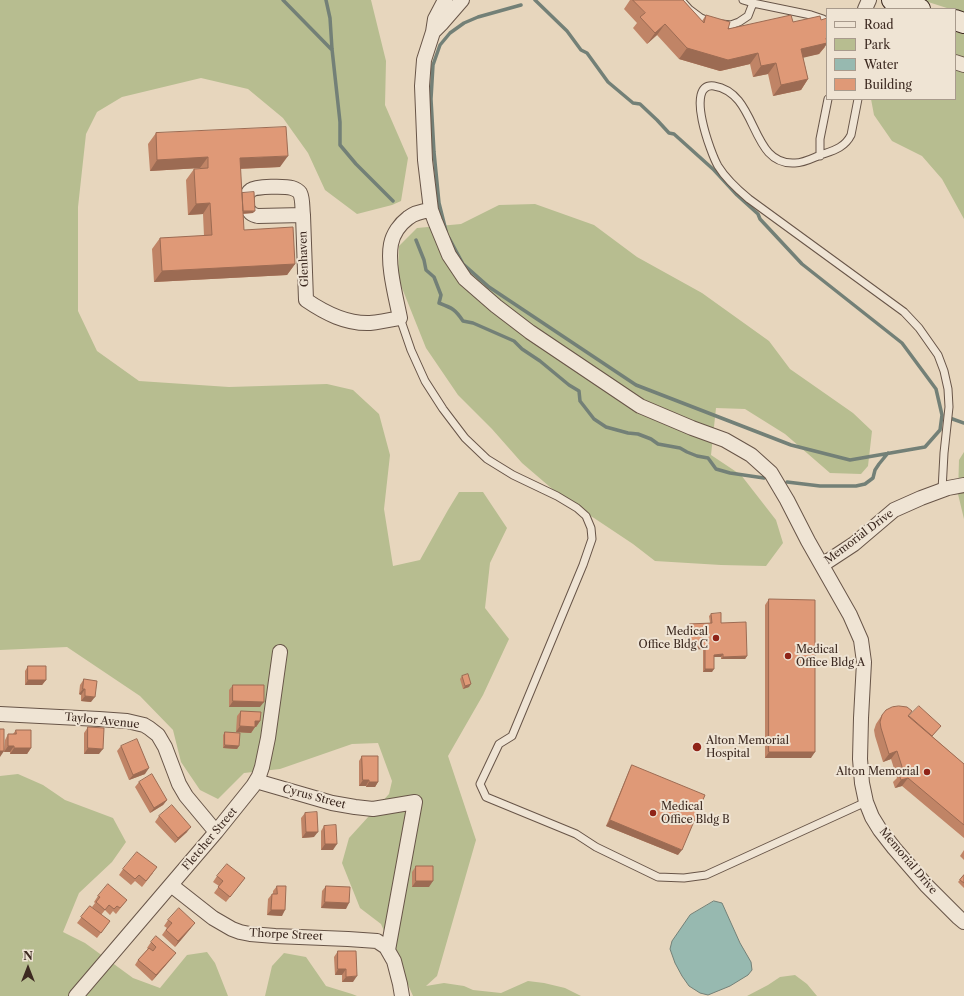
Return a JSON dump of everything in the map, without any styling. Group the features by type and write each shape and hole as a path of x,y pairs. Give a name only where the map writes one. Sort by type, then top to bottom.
{"main road":[{"path":"892,0 917,8"}],"street":[{"name":"Memorial Drive","path":"445,0 435,19 433,32 424,60 422,86 425,160 431,210 434,221 449,255 465,279 496,306 530,332 640,406 725,440 751,455 770,472 850,615 861,640 864,662 860,758 862,783 866,802 872,817 894,848 926,885 964,922"},
{"path":"433,32 462,0"},
{"path":"400,318 393,285 391,243 398,228 408,217 420,212 431,210"},
{"name":"Glenhaven","path":"303,215 306,300 338,318 350,321 370,323 400,318"},
{"name":"Memorial Drive","path":"822,566 854,544 894,510 942,490 964,485"},
{"name":"Fletcher Street","path":"76,996 245,798 256,781 262,767 268,738 280,652"},
{"name":"Taylor Avenue","path":"0,714 126,721 144,725 158,735 165,747 179,784 186,796 216,832"},
{"name":"Cyrus Street","path":"256,781 332,803 355,807 373,809 415,802 388,950"},
{"name":"Thorpe Street","path":"171,885 213,918 240,932 275,936 348,938 377,941 388,950"},
{"path":"388,950 394,961 402,996"}],"lane":[{"path":"681,0 689,9 701,18 713,23 731,25 748,16 753,3"},
{"path":"743,0 812,14 823,19 826,23"},
{"path":"858,100 850,136 844,145 820,156 794,163 784,162 774,158 767,152 743,106 736,97 724,89 712,86 704,89 700,100 705,135 712,156 718,167 732,185 904,312 919,328 938,355 944,371 948,389 949,407 942,490"},
{"path":"820,156 820,139 828,100"},
{"path":"400,318 411,350 425,380 443,409 465,438 486,459 514,476 557,496 577,508 586,516 591,528 592,539 583,566 512,736 499,744 480,784 486,797 576,834 596,847 658,877 684,878 706,875 866,802"}],"green space":[{"path":"0,0 371,0 386,61 385,105 408,158 401,201 392,205 357,214 325,190 308,153 283,118 248,89 201,78 122,97 97,112 86,134 78,207 78,311 97,351 139,381 229,387 327,384 353,390 379,414 390,455 384,509 393,566 420,560 459,492 483,492 507,528 490,563 485,608 509,639 483,695 448,756 476,840 437,976 426,986 444,983 464,986 473,990 501,993 528,981 565,988 581,996 413,996 381,924 360,908 342,863 349,838 389,794 392,781 378,743 352,744 280,769 244,773 218,799 200,790 181,762 173,730 140,696 67,647 0,650"},
{"path":"922,0 964,0 964,13 956,11 956,8 947,8"},
{"path":"956,32 964,34 964,219 942,179 922,156 892,141 874,115 871,100 956,100"},
{"path":"535,204 594,225 637,257 702,293 769,341 790,369 853,413 872,431 868,466 861,474 830,473 785,434 745,409 716,408 711,455 741,475 776,520 783,543 766,566 655,561 633,544 594,518 571,505 522,463 492,429 458,395 426,348 398,278 399,246 417,228 461,224 499,205"},
{"path":"964,452 964,519 958,494 959,460"},
{"path":"18,774 43,785 65,800 113,818 126,842 112,862 79,893 63,932 85,943 133,978 160,988 187,955 207,952 215,963 228,996 0,996 0,776"},
{"path":"284,953 306,957 326,986 357,996 265,996 272,966"},
{"path":"795,975 807,984 817,996 747,996 780,977"}],"water":[{"path":"714,901 722,903 740,943 751,962 752,970 748,975 730,986 708,995 700,993 689,986 675,963 670,949 672,941 690,915"}],"building":[{"path":"633,0 683,0 704,23 706,15 730,22 728,29 791,15 793,22 820,16 821,20 826,18 826,43 801,49 808,79 781,85 776,63 761,66 758,53 728,60 687,48 665,24 655,33 640,17 645,13"},
{"path":"286,127 288,156 240,158 244,230 293,227 295,264 162,271 160,238 212,235 210,203 196,204 194,169 208,168 208,157 157,160 156,133"},
{"path":"254,192 255,211 243,211 242,193"},
{"name":"Medical Office Bldg A","path":"769,599 815,600 815,752 769,752"},
{"name":"Medical Office Bldg C","path":"721,613 721,623 746,622 747,656 723,657 723,654 714,655 714,669 705,669 705,647 690,647 689,624 712,623 711,614"},
{"path":"28,666 46,666 46,680 28,680"},
{"path":"468,674 471,684 465,686 462,676"},
{"path":"84,679 97,681 95,697 85,696 85,689 83,689"},
{"path":"233,685 264,685 264,702 233,701"},
{"name":"Alton Memorial","path":"899,706 907,707 912,711 908,716 964,764 964,825 908,778 901,780 899,774 904,773 897,751 889,754 880,722 882,715 886,710"},
{"path":"919,706 941,726 932,736 909,716"},
{"path":"241,711 261,712 260,721 255,721 255,727 240,726"},
{"path":"88,727 104,728 103,749 88,748"},
{"path":"0,729 4,729 4,751 0,751"},
{"path":"16,730 31,730 31,748 14,748 14,746 8,746 8,734 16,734"},
{"path":"225,732 240,733 239,746 225,745"},
{"path":"137,739 149,768 133,775 121,746"},
{"path":"362,756 378,756 378,782 363,780"},
{"name":"Medical Office Bldg B","path":"632,765 705,795 682,850 610,820"},
{"path":"152,774 167,800 154,808 139,782"},
{"path":"172,805 191,827 178,838 159,816"},
{"path":"317,812 318,832 306,832 305,813"},
{"path":"336,825 337,844 325,844 324,826"},
{"path":"137,852 157,867 146,881 139,875 135,879 123,869"},
{"path":"227,864 245,878 230,897 218,887 223,881 217,876"},
{"path":"416,866 433,866 433,881 416,881"},
{"path":"964,875 964,883 960,880"},
{"path":"108,884 127,900 120,908 117,906 114,909 109,905 105,910 96,902 100,897 98,896"},
{"path":"277,886 286,886 285,910 271,910 272,894 277,894"},
{"path":"326,886 350,887 349,903 325,902"},
{"path":"90,906 110,921 101,933 81,917"},
{"path":"179,908 195,923 178,941 166,930 172,923 168,920"},
{"path":"156,936 176,953 156,975 138,960 149,948 153,951 156,947 151,942"},
{"path":"338,951 356,951 357,976 346,977 346,969 338,969"}],"waterway":[{"path":"283,0 331,49"},
{"path":"326,0 330,18 340,122 340,145 356,164 393,201"},
{"path":"449,238 463,264 489,287 636,385 791,445 850,460 925,447 940,430 942,415 936,389 902,343 802,264 760,219 758,214 737,195 714,170 674,134 669,133 640,104 633,103 608,82 587,53 581,50 567,31 535,0"},
{"path":"446,231 439,203 434,152 431,99 433,65 440,45 450,33 464,23 478,17 521,5"},
{"path":"416,240 424,260 426,270 434,277 441,295 439,303 453,309 463,321 473,323 514,341 522,349 579,391 580,401 594,419 606,427 638,434 651,439 658,444 680,448 697,456 708,458 716,469 730,473 764,478"},
{"path":"947,417 964,423"},
{"path":"787,482 820,486 856,486 865,484 873,478 875,470 888,453"}],"place":[{"name":"Medical Office Bldg C","path":"716,638"},
{"name":"Medical Office Bldg A","path":"788,656"},
{"name":"Alton Memorial Hospital","path":"697,747"},
{"name":"Alton Memorial","path":"927,772"},
{"name":"Medical Office Bldg B","path":"653,813"}]}
